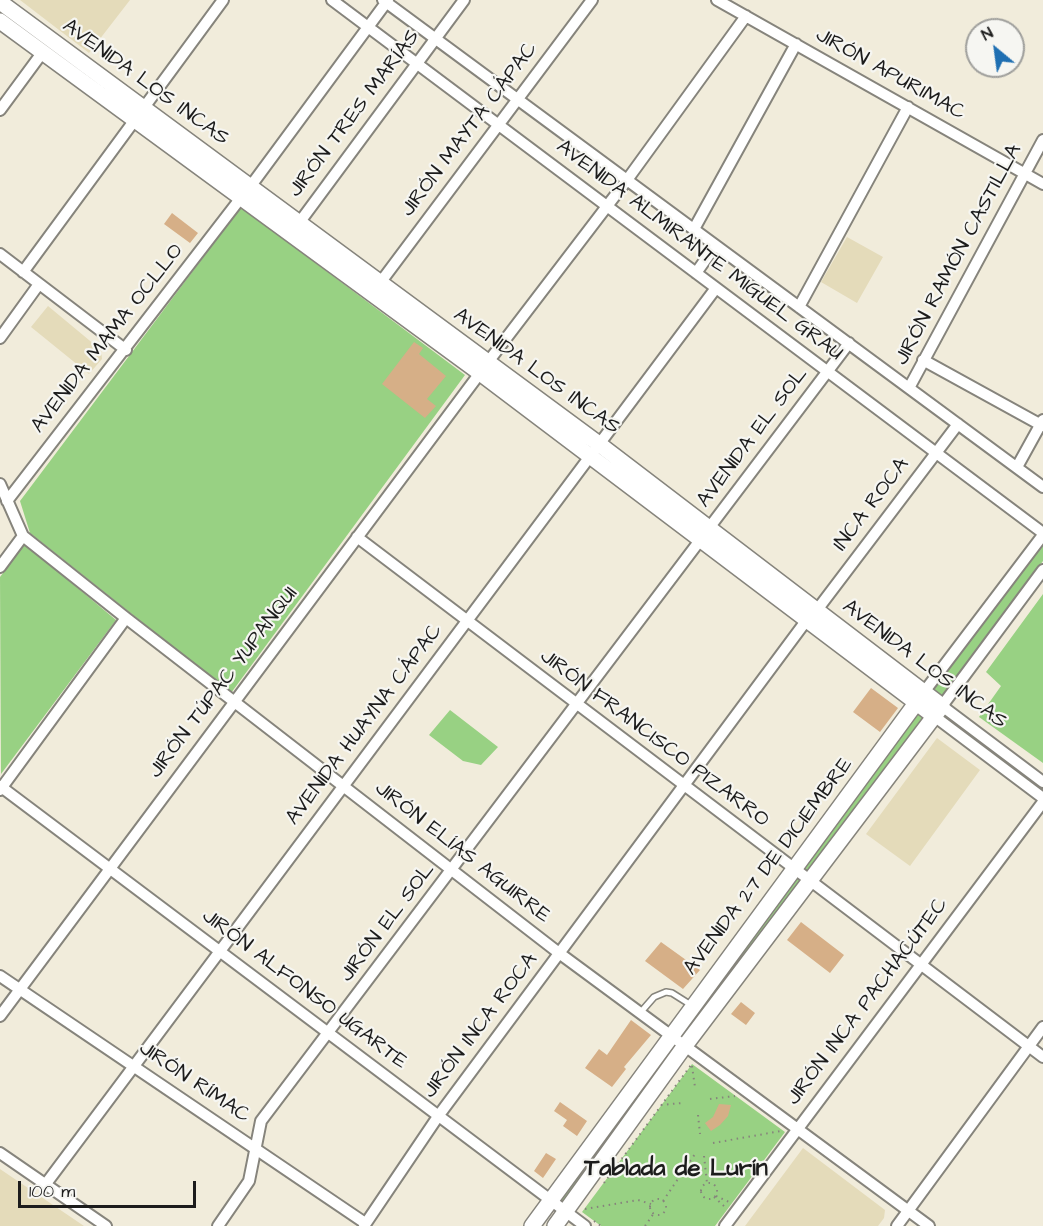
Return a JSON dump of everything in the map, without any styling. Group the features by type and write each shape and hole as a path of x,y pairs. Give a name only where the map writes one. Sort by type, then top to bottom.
{"street":[{"path":"23,272 223,0"},
{"name":"AVENIDA ALMIRANTE MIGUEL GRAU","path":"332,0 1043,534"},
{"name":"JIRÓN TRES MARÍAS","path":"298,223 464,0"},
{"name":"JIRÓN MAYTA CÁPAC","path":"380,283 592,0"},
{"name":"JIRÓN APURIMAC","path":"717,0 1043,184"},
{"path":"250,187 386,1"},
{"name":"AVENIDA ALMIRANTE MIGUEL GRAU","path":"386,1 1043,487"},
{"name":"AVENIDA LOS INCAS","path":"0,3 380,283 484,368"},
{"name":"JIRÓN TÚPAC YUPANQUI","path":"0,1016 357,537 627,180 746,16"},
{"name":"AVENIDA LOS INCAS","path":"0,21 240,199 484,368 920,698 1043,782"},
{"path":"694,229 796,44"},
{"path":"0,110 42,53"},
{"path":"799,307 908,107"},
{"name":"JIRÓN RAMÓN CASTILLA","path":"909,388 1043,140"},
{"name":"AVENIDA MAMA OCLLO","path":"7,501 126,350 240,199"},
{"path":"696,273 715,246"},
{"path":"0,255 126,350"},
{"path":"0,338 39,284"},
{"name":"AVENIDA HUAYNA CÁPAC","path":"45,1185 716,288"},
{"name":"AVENIDA EL SOL","path":"705,534 849,344"},
{"path":"923,360 1042,424 1017,467"},
{"name":"INCA ROCA","path":"812,616 958,424"},
{"name":"JIRÓN ELÍAS AGUIRRE","path":"0,484 23,536 234,702 792,1130 928,1226"},
{"name":"JIRÓN EL SOL","path":"218,1226 249,1181 261,1121 330,1034 705,534"},
{"name":"AVENIDA 27 DE DICIEMBRE","path":"532,1226 692,1006 1043,534"},
{"path":"0,567 23,536"},
{"name":"JIRÓN FRANCISCO PIZARRO","path":"357,537 1043,1057"},
{"name":"AVENIDA 27 DE DICIEMBRE","path":"555,1226 684,1047 1043,570"},
{"name":"JIRÓN INCA ROCA","path":"364,1224 439,1115 812,616"},
{"path":"1,788 126,618"},
{"name":"AVENIDA LOS INCAS","path":"938,711 1043,800"},
{"name":"JIRÓN ALFONSO UGARTE","path":"1,788 585,1226"},
{"name":"JIRÓN INCA PACHACÚTEC","path":"725,1226 792,1130 920,965 1043,800"},
{"name":"JIRÓN RÍMAC","path":"0,976 364,1224"},
{"path":"897,1226 1043,1027"},
{"path":"0,1153 106,1226"}],"lane":[{"path":"640,1013 654,998 666,992 672,993 692,1006"}],"path":[{"path":"692,1062 701,1069"},
{"path":"692,1062 695,1087"},
{"path":"599,1190 692,1062"},
{"path":"710,1100 738,1095 728,1089"},
{"path":"661,1105 682,1103"},
{"path":"698,1115 700,1134"},
{"path":"776,1123 792,1130"},
{"path":"779,1140 792,1130"},
{"path":"713,1143 792,1130"},
{"path":"645,1226 654,1213 664,1211 663,1201 695,1154"},
{"path":"704,1156 707,1183"},
{"path":"707,1183 715,1186 715,1196 728,1210 732,1204 715,1196"},
{"path":"707,1183 701,1188 701,1195 707,1200 715,1196"},
{"path":"582,1212 592,1199"},
{"path":"651,1204 656,1199 663,1201"},
{"path":"585,1209 638,1200 651,1204"},
{"path":"651,1204 654,1213"}],"shaded area":[{"path":"20,0 130,0 89,53"},
{"path":"847,237 883,257 857,303 821,282"},
{"path":"48,306 101,350 102,359 89,374 31,327"},
{"path":"937,738 980,770 910,866 866,834"},
{"path":"803,1148 885,1210 884,1218 878,1226 745,1226"},
{"path":"0,1169 84,1226 0,1226"}],"green space":[{"path":"241,207 465,375 231,693 30,533 20,501"},
{"path":"1043,542 1043,561 941,698 931,690"},
{"path":"25,544 116,620 1,774 0,577"},
{"path":"1043,594 1043,763 979,717 1001,686 986,672"},
{"path":"450,710 498,747 481,765 463,761 429,735"},
{"path":"919,710 927,716 807,876 799,869"},
{"path":"795,875 803,881 683,1041 676,1035"},
{"path":"671,1042 677,1049 564,1205 557,1199"},
{"path":"692,1064 785,1132 715,1226 601,1226 582,1212"}],"building":[{"path":"172,213 198,233 190,243 164,224"},
{"path":"414,342 423,348 419,354 446,376 427,399 436,406 425,418 382,384"},
{"path":"871,688 898,708 880,732 853,712"},
{"path":"801,922 844,955 830,973 787,940"},
{"path":"661,942 700,970 683,989 645,961"},
{"path":"741,1002 755,1013 746,1025 731,1014"},
{"path":"631,1020 651,1035 624,1067 626,1069 612,1087 585,1068 599,1049 607,1055"},
{"path":"560,1102 587,1121 577,1136 563,1126 567,1120 554,1111"},
{"path":"719,1104 731,1105 728,1116 711,1131 705,1123 713,1117"},
{"path":"546,1153 556,1159 543,1178 534,1171"}],"district":[{"name":"Tablada de Lurín","path":"676,1170"}]}
